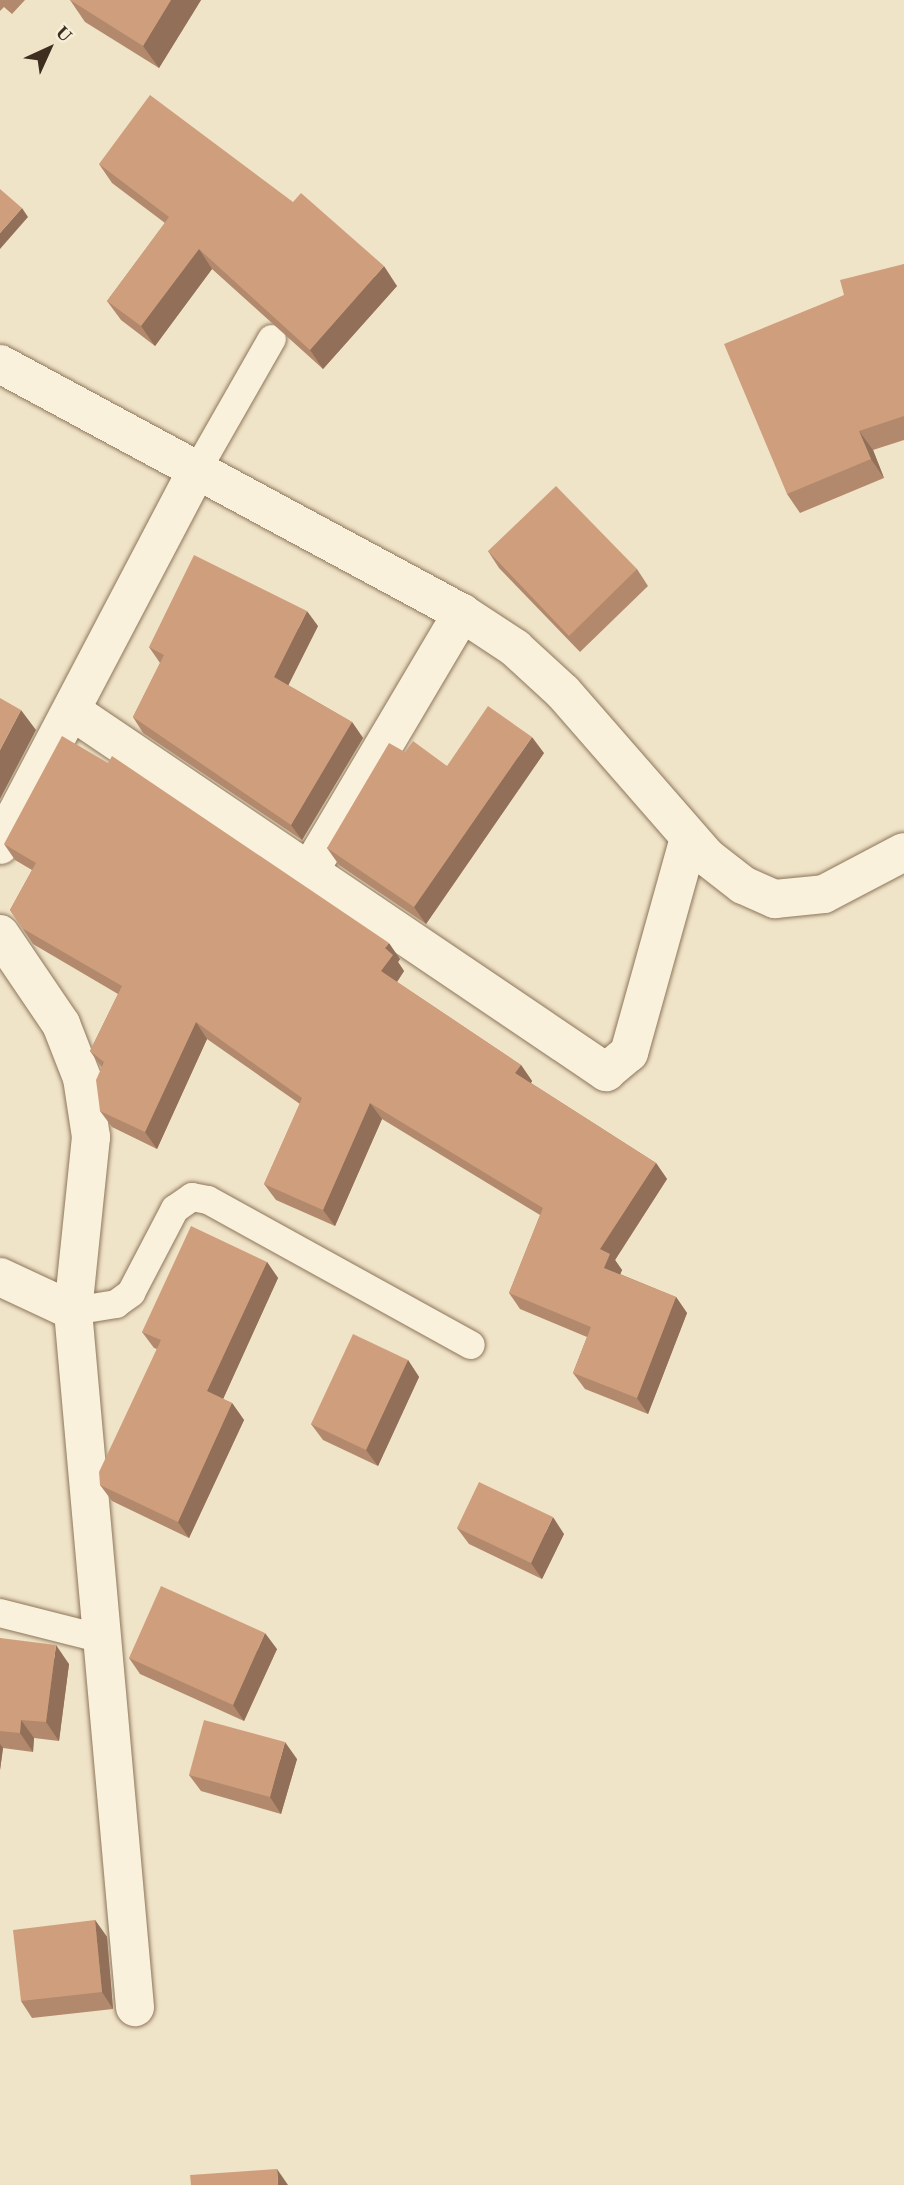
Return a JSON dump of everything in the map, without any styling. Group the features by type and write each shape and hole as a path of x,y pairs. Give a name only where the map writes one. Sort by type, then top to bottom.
{"street":[{"path":"0,363 196,471 463,612 563,692 689,838 743,885 775,899 824,894 904,852"},
{"path":"0,845 196,471"},
{"path":"310,870 463,612"},
{"path":"72,711 606,1072 629,1053 689,838"},
{"path":"0,934 61,1024 82,1078 91,1137 73,1311 99,1638 135,2007"},
{"path":"0,1277 73,1311"}],"lane":[{"path":"196,471 272,339"},
{"path":"73,1311 108,1306 131,1293 175,1209 192,1197 208,1200 471,1345"},
{"path":"0,1613 99,1638"}],"building":[{"path":"70,0 171,0 143,46"},
{"path":"150,95 293,202 301,193 384,266 310,350 199,249 141,326 107,301 169,217 99,164"},
{"path":"0,189 22,208 0,233"},
{"path":"904,264 904,416 859,431 871,459 787,494 724,344 844,295 840,280"},
{"path":"556,486 637,569 569,636 488,551"},
{"path":"194,555 307,611 274,677 352,722 291,825 133,717 164,655 149,647"},
{"path":"0,698 21,710 0,750"},
{"path":"488,706 532,737 414,907 327,848 389,743 405,752 413,741 447,766"},
{"path":"62,736 108,763 112,756 389,943 385,948 393,955 381,971 521,1065 515,1073 656,1163 600,1249 610,1254 604,1268 676,1297 637,1398 573,1373 591,1327 509,1293 543,1208 370,1103 323,1210 264,1184 302,1098 196,1022 145,1132 100,1111 96,1080 104,1062 90,1051 122,986 22,928 10,910 36,863 4,844"},
{"path":"191,1226 267,1262 207,1391 232,1403 178,1522 100,1485 99,1472 161,1340 142,1332"},
{"path":"353,1334 408,1360 366,1450 311,1424"},
{"path":"479,1482 553,1517 531,1563 457,1528"},
{"path":"161,1586 265,1633 233,1705 129,1658"},
{"path":"0,1638 56,1645 46,1722 21,1720 20,1733 0,1731"},
{"path":"204,1720 285,1742 270,1797 189,1775"},
{"path":"95,1920 102,1992 21,2001 13,1930"},
{"path":"277,2169 278,2185 191,2185 190,2175"}]}
